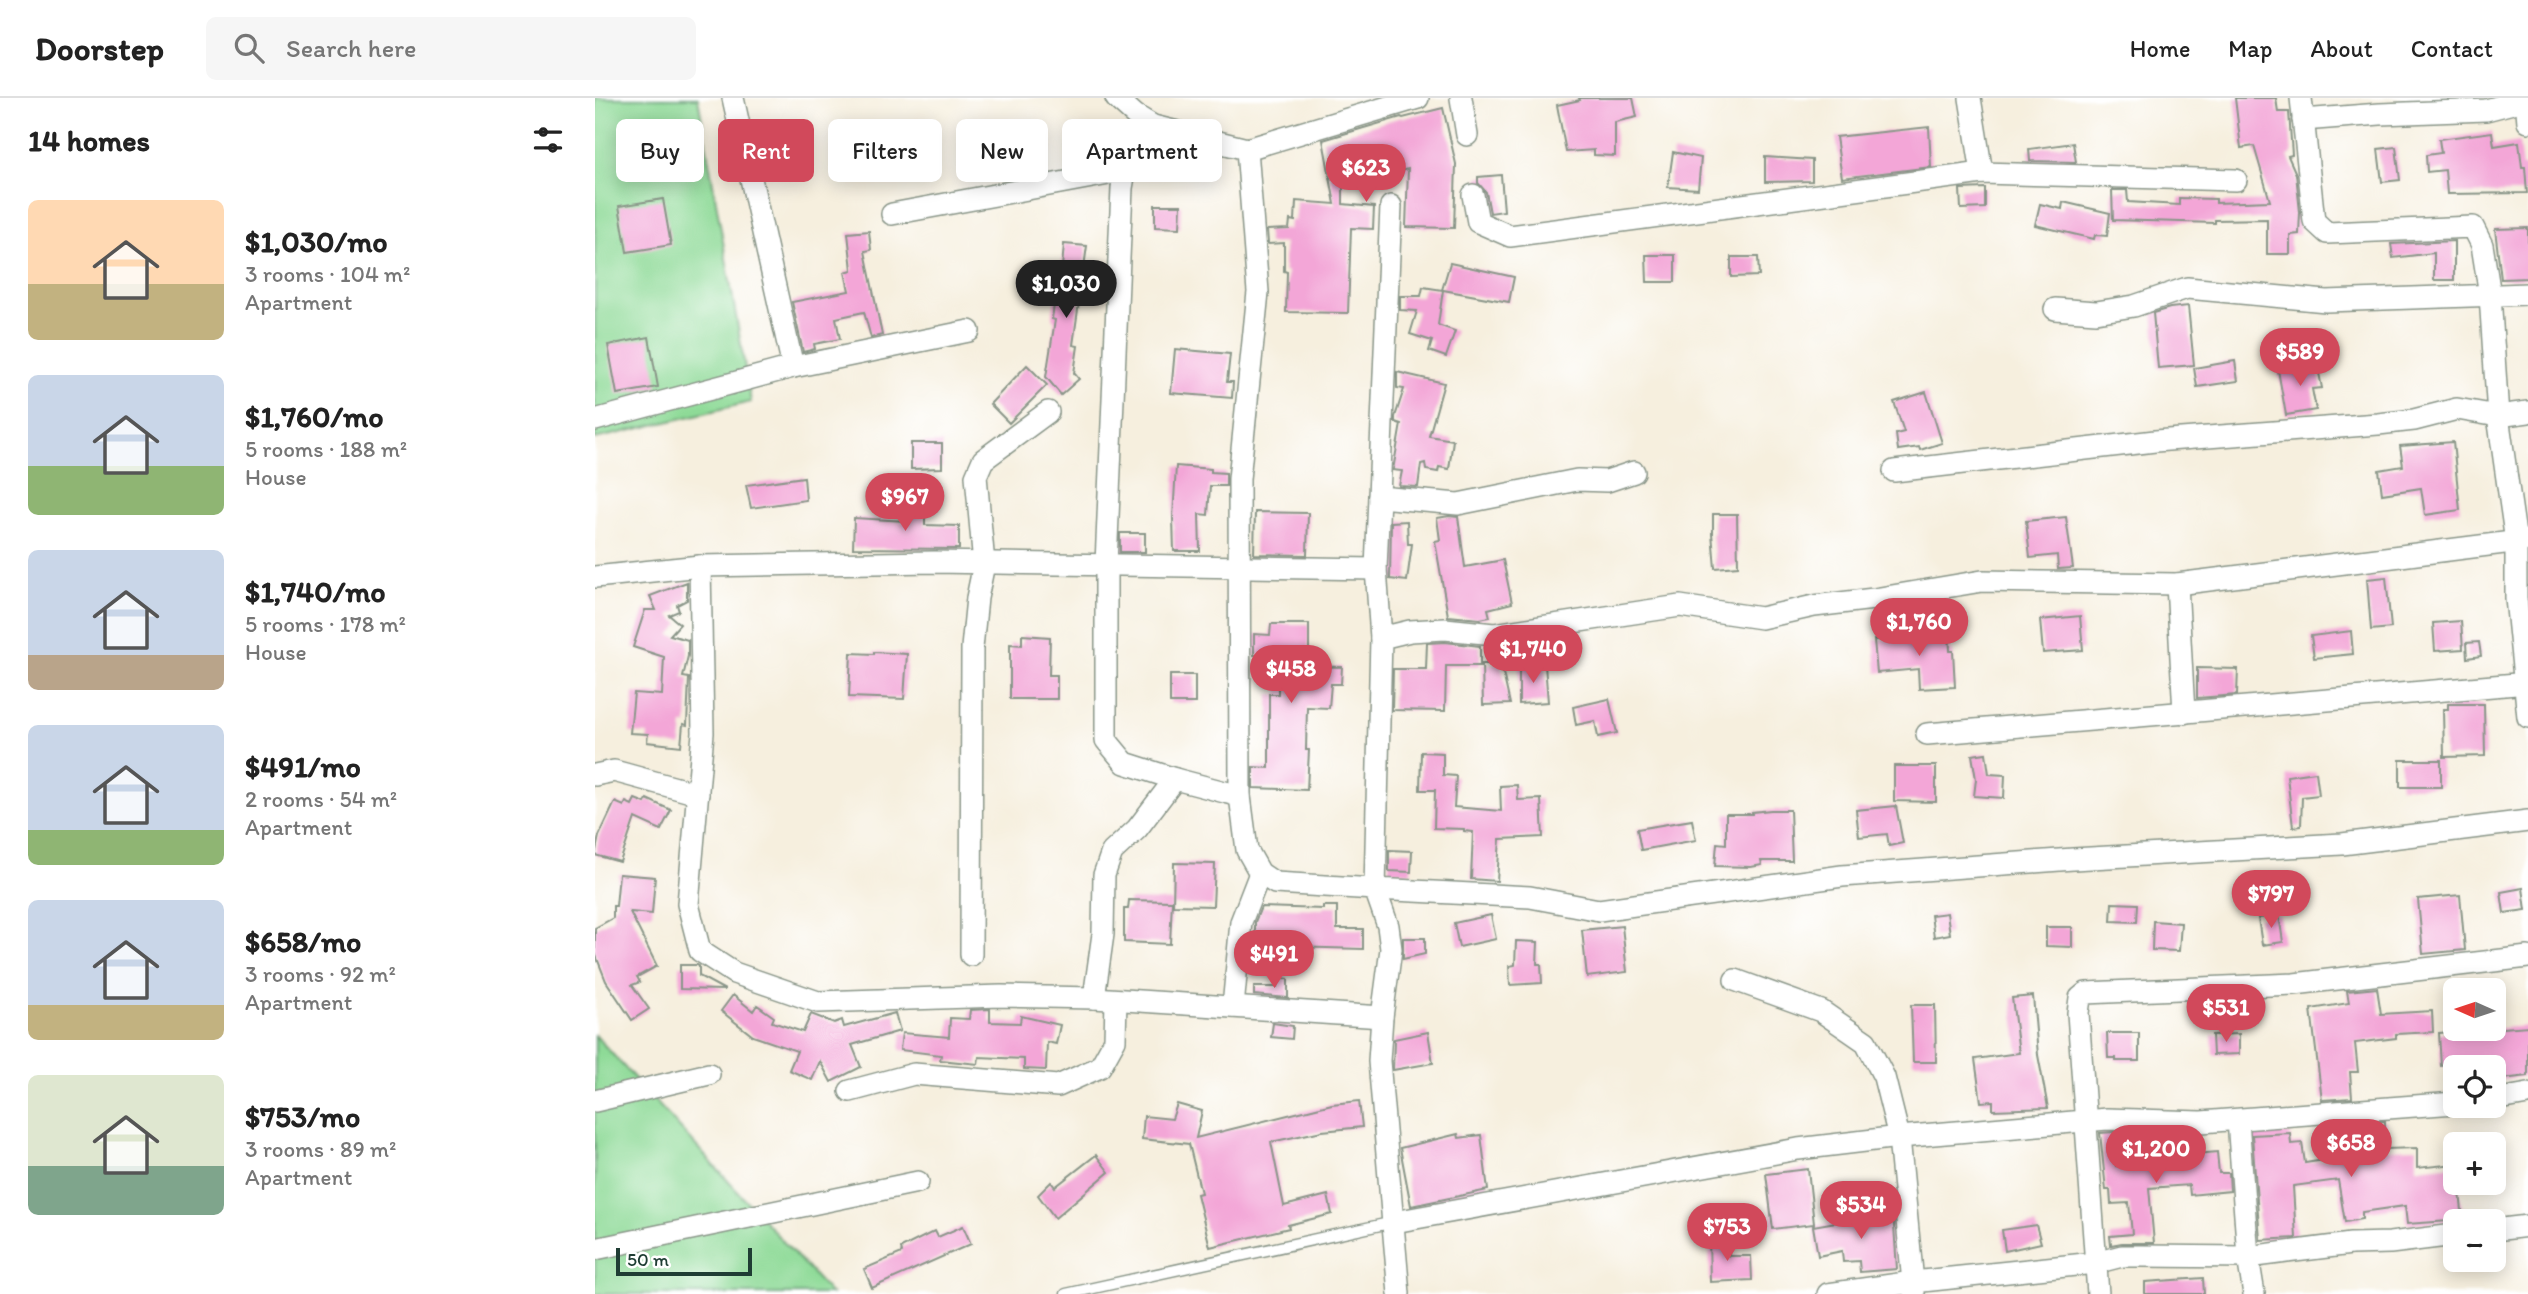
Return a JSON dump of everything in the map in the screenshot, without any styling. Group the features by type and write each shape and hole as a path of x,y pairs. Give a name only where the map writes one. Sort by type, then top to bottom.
{"street":[{"path":"733,98 793,367"},
{"path":"1116,98 1142,119"},
{"path":"1222,143 1247,149 1417,98"},
{"path":"1461,98 1467,135"},
{"path":"1973,98 1982,173"},
{"path":"2301,98 2314,221 2327,233 2473,227 2482,245 2490,295 2498,415 2522,541 2516,598 2527,684 2528,717"},
{"path":"2302,120 2377,106 2486,110 2527,99 2528,122"},
{"path":"1247,149 1258,292 1239,479 1240,796 1247,850 1260,873 1275,883 1530,897 1599,910 1842,876 2073,859 2341,844 2528,821"},
{"path":"1473,195 1478,222 1510,236 1982,173 2236,180"},
{"path":"892,214 1065,182"},
{"path":"1123,182 1106,565 1106,740 1125,763 1240,796"},
{"path":"1391,206 1376,569 1381,638 1375,889 1388,926 1391,950 1379,1061 1399,1294"},
{"path":"2055,309 2096,312 2134,306 2187,288 2326,301 2528,294"},
{"path":"595,420 793,367 968,331"},
{"path":"1894,471 2155,441 2378,424 2414,420 2457,409 2498,415 2528,412"},
{"path":"971,955 972,649 977,598 984,564 976,476 983,460 1048,412"},
{"path":"1379,497 1458,504 1577,480 1607,481 1634,472"},
{"path":"1381,638 1410,631 1433,630 1494,634 1680,606 1761,618 1814,606 1982,581 2177,584 2522,541"},
{"path":"595,576 700,566 935,562 1376,569"},
{"path":"700,566 703,733 688,905 700,951 734,974 818,1002 1001,996 1094,998 1382,1017"},
{"path":"2177,584 2184,713"},
{"path":"1927,734 2527,684"},
{"path":"595,775 614,771 698,794"},
{"path":"1094,998 1103,933 1104,875 1112,852 1137,829 1175,779"},
{"path":"1233,1007 1241,922 1260,873"},
{"path":"2098,1294 2078,1013 2080,998 2086,993 2294,984 2528,957"},
{"path":"1735,980 1821,1011 1866,1041 1884,1077 1899,1137 1913,1288"},
{"path":"850,1091 914,1074 1058,1086 1100,1067 1115,1040 1116,1000"},
{"path":"595,1101 709,1074"},
{"path":"2506,1098 2528,1094"},
{"path":"1394,1222 1798,1149 1899,1137 2107,1119 2201,1122 2443,1103"},
{"path":"2238,1120 2248,1258 2254,1294"},
{"path":"595,1249 918,1182"},
{"path":"2506,1229 2528,1226"},
{"path":"1828,1294 1913,1288 2095,1263 2122,1256 2248,1258 2351,1244 2390,1244 2443,1237"}],"lane":[{"path":"1066,1294 1394,1222"}],"green space":[{"path":"595,98 698,98 702,119 616,119 616,182 704,182 704,132 751,402 595,439"},
{"path":"595,1035 831,1294 595,1294"}],"building":[{"path":"1579,98 1633,98 1637,117 1615,122 1615,156 1594,155 1594,150 1566,152 1557,105 1580,100"},
{"path":"2235,98 2276,98 2278,112 2289,112 2292,155 2288,156 2296,174 2300,212 2299,234 2290,235 2290,254 2267,254 2267,219 2215,220 2215,223 2113,220 2112,190 2127,190 2128,202 2179,205 2179,198 2216,199 2216,203 2270,201 2254,146 2241,148"},
{"path":"1443,108 1456,164 1454,228 1406,227 1408,169 1374,177 1373,173 1343,179 1343,204 1374,207 1373,229 1351,228 1348,313 1286,312 1287,272 1284,271 1284,243 1268,244 1267,230 1289,229 1290,220 1295,221 1296,201 1335,204 1323,140 1401,117"},
{"path":"1929,127 1931,167 1842,178 1836,137"},
{"path":"2492,132 2494,146 2519,142 2527,193 2447,194 2445,170 2427,172 2426,155 2441,153 2439,139"},
{"path":"2073,143 2076,162 2030,161 2029,149"},
{"path":"2396,147 2400,180 2382,182 2378,149"},
{"path":"1673,152 1701,158 1698,189 1668,187"},
{"path":"1765,157 1812,160 1812,181 1765,182"},
{"path":"1501,175 1504,211 1490,213 1486,192 1478,183 1478,177"},
{"path":"1985,188 1985,208 1961,209 1960,189"},
{"path":"663,199 671,245 627,252 619,206"},
{"path":"2063,202 2110,213 2107,236 2095,235 2094,239 2035,225 2040,204 2062,209"},
{"path":"1155,205 1181,205 1180,228 1155,227"},
{"path":"2528,228 2528,278 2501,279 2495,229"},
{"path":"869,231 871,250 865,251 882,335 871,338 864,312 836,318 840,339 814,344 815,349 803,352 792,302 849,291 845,272 852,270 848,233"},
{"path":"2454,241 2454,280 2434,280 2434,253 2393,258 2391,244"},
{"path":"1064,244 1087,246 1073,345 1078,346 1074,373 1079,379 1061,395 1046,377 1055,320 1052,319 1056,291 1060,291"},
{"path":"1646,255 1675,255 1675,282 1647,282"},
{"path":"1731,257 1758,257 1759,276 1731,277"},
{"path":"1450,263 1514,277 1509,302 1443,290 1438,325 1455,331 1446,357 1429,351 1432,341 1410,334 1417,311 1400,310 1400,296 1421,296 1423,287 1442,290"},
{"path":"2188,306 2194,365 2158,368 2153,313"},
{"path":"649,337 658,387 617,394 608,345"},
{"path":"1175,349 1230,354 1227,382 1233,382 1232,398 1171,393"},
{"path":"2235,361 2238,381 2197,387 2194,368"},
{"path":"2317,363 2322,388 2312,389 2316,410 2286,415 2278,370"},
{"path":"1027,365 1047,385 1009,423 990,404"},
{"path":"1397,372 1444,383 1429,436 1453,440 1449,469 1439,467 1438,472 1426,470 1425,463 1421,464 1418,487 1399,486 1402,471 1393,470 1401,424 1395,422 1395,417 1404,389 1397,388"},
{"path":"1926,392 1942,443 1920,450 1919,447 1898,450 1896,434 1904,432 1894,402"},
{"path":"2453,442 2460,510 2425,515 2421,488 2382,494 2379,470 2403,466 2400,446"},
{"path":"911,443 942,443 942,468 911,469"},
{"path":"1176,466 1226,473 1226,486 1210,486 1208,515 1199,514 1200,551 1174,551"},
{"path":"804,477 806,500 751,508 746,485"},
{"path":"905,509 925,509 925,525 959,526 959,549 853,548 854,518 905,521"},
{"path":"1255,512 1308,513 1307,555 1254,554"},
{"path":"1713,514 1737,514 1738,566 1715,568"},
{"path":"1458,517 1465,567 1503,560 1512,603 1488,609 1490,617 1480,619 1448,616 1435,541 1440,540 1437,518"},
{"path":"2066,517 2073,568 2058,569 2057,555 2030,558 2026,521"},
{"path":"1407,521 1408,544 1412,544 1407,581 1390,579 1391,522"},
{"path":"1120,533 1145,533 1145,552 1120,552"},
{"path":"2386,577 2391,628 2371,630 2367,579"},
{"path":"687,582 687,600 677,605 679,611 669,615 680,624 670,635 688,640 688,656 683,677 689,678 687,725 683,724 681,746 647,742 648,734 630,733 634,693 662,695 664,657 633,647 645,610 656,610 650,596"},
{"path":"2080,616 2083,650 2043,653 2040,620"},
{"path":"2461,621 2463,649 2435,651 2433,623"},
{"path":"1271,624 1309,624 1309,666 1342,667 1341,684 1331,684 1329,708 1307,707 1307,790 1253,788 1253,767 1269,768 1269,694 1278,694 1278,666 1270,666 1270,656 1254,655 1254,634 1270,635"},
{"path":"1949,630 1955,687 1919,689 1918,669 1877,673 1874,640 1915,637 1915,631"},
{"path":"2351,631 2353,654 2314,658 2311,636"},
{"path":"1022,635 1050,637 1049,675 1057,675 1057,699 1010,699 1010,644 1022,645"},
{"path":"2479,642 2481,656 2467,658 2466,643"},
{"path":"1427,643 1480,646 1480,666 1446,666 1445,711 1392,710 1393,669 1426,669"},
{"path":"851,653 907,654 904,699 849,697"},
{"path":"1482,664 1501,664 1510,704 1483,705"},
{"path":"1545,665 1548,702 1519,704 1519,667"},
{"path":"2197,668 2238,669 2237,695 2197,698"},
{"path":"1170,675 1195,675 1195,703 1170,703"},
{"path":"1609,699 1617,733 1598,737 1595,721 1576,725 1573,707"},
{"path":"2448,704 2484,704 2485,756 2444,757 2443,709 2448,709"},
{"path":"1421,752 1443,753 1443,775 1456,776 1454,807 1501,811 1500,786 1517,785 1518,800 1541,799 1543,837 1500,839 1497,881 1471,879 1473,832 1434,828 1435,790 1420,790"},
{"path":"1986,753 1989,774 2005,775 2004,798 1974,796 1976,779 1972,755"},
{"path":"2400,760 2441,760 2441,787 2400,787"},
{"path":"1894,766 1936,766 1936,802 1894,801"},
{"path":"2316,772 2319,795 2302,797 2301,826 2293,827 2287,776"},
{"path":"635,799 645,803 647,799 671,810 661,830 635,818 620,862 595,855 599,836 615,802 624,806 626,802 632,805"},
{"path":"1896,806 1903,843 1889,846 1887,834 1859,837 1856,810"},
{"path":"1790,810 1792,861 1761,861 1762,865 1751,867 1715,866 1717,843 1726,844 1726,814 1752,814"},
{"path":"1692,820 1696,840 1641,850 1637,829"},
{"path":"1389,850 1412,851 1411,872 1389,871"},
{"path":"1174,863 1215,864 1213,906 1173,905"},
{"path":"619,874 655,877 652,914 630,912 657,966 637,977 640,982 632,985 649,1009 632,1020 606,981 595,953 595,928 613,918"},
{"path":"2523,888 2526,910 2504,913 2501,892"},
{"path":"2460,895 2465,950 2423,954 2418,899"},
{"path":"1129,900 1172,901 1170,944 1124,942 1124,909 1128,909"},
{"path":"2112,903 2138,904 2137,922 2111,921"},
{"path":"1323,906 1337,906 1337,929 1363,929 1363,949 1255,946 1255,922 1261,907 1323,909"},
{"path":"1947,913 1950,934 1934,937 1931,915"},
{"path":"1491,915 1496,939 1459,947 1454,923"},
{"path":"2279,915 2283,942 2262,945 2258,918"},
{"path":"2153,921 2181,923 2179,951 2152,950"},
{"path":"1622,926 1627,972 1587,977 1582,930"},
{"path":"2046,927 2072,927 2072,947 2046,946"},
{"path":"1403,938 1425,938 1425,954 1403,959"},
{"path":"1516,941 1538,942 1537,964 1541,964 1542,983 1510,985 1509,966 1515,965"},
{"path":"680,965 699,966 699,976 725,990 680,989"},
{"path":"1278,978 1288,979 1288,998 1254,995 1254,987 1277,987"},
{"path":"2377,988 2381,1014 2432,1011 2433,1032 2396,1034 2396,1038 2355,1043 2358,1072 2350,1072 2352,1098 2322,1100 2311,1009 2349,1003 2347,991"},
{"path":"733,995 753,1011 757,1005 774,1017 772,1022 803,1032 811,1014 834,1023 842,1020 844,1027 895,1013 900,1031 852,1045 861,1067 831,1082 820,1061 812,1080 789,1070 797,1051 753,1036 721,1011"},
{"path":"2033,996 2038,1055 2048,1108 1993,1110 1993,1101 1981,1102 1975,1059 2019,1053 2012,998"},
{"path":"1911,1005 1935,1005 1936,1062 1913,1062"},
{"path":"990,1009 990,1022 1020,1023 1021,1016 1060,1025 1056,1044 1047,1042 1046,1070 1024,1069 1024,1059 979,1057 978,1064 940,1060 941,1055 900,1050 902,1033 949,1037 950,1018 969,1019 970,1010"},
{"path":"1273,1023 1293,1026 1292,1039 1271,1037"},
{"path":"2528,1026 2528,1076 2506,1079 2506,1055 2443,1055 2441,1066 2439,1033 2443,1033 2443,1041 2506,1041 2506,1028"},
{"path":"1428,1032 1433,1063 1393,1070 1394,1039"},
{"path":"2107,1033 2139,1033 2139,1061 2116,1061 2116,1058 2108,1058"},
{"path":"2239,1034 2239,1054 2213,1055 2212,1035"},
{"path":"1359,1101 1362,1127 1322,1131 1271,1142 1284,1206 1328,1195 1332,1214 1288,1225 1289,1228 1210,1247 1197,1194 1201,1193 1189,1144 1142,1139 1144,1116 1172,1119 1177,1104 1202,1111 1196,1138 1332,1104"},
{"path":"2385,1121 2385,1149 2417,1148 2417,1168 2443,1165 2443,1195 2460,1195 2462,1209 2443,1209 2443,1221 2407,1224 2405,1206 2362,1212 2362,1219 2345,1222 2338,1180 2293,1186 2296,1238 2260,1240 2252,1135 2290,1133 2291,1144 2302,1143 2305,1163 2331,1159 2329,1126"},
{"path":"2114,1132 2116,1166 2187,1162 2186,1155 2217,1152 2219,1173 2229,1173 2230,1191 2190,1195 2189,1185 2149,1188 2154,1243 2111,1245 2110,1236 2132,1234 2129,1203 2111,1204 2110,1190 2106,1190 2100,1133"},
{"path":"1458,1134 1459,1138 1481,1135 1488,1190 1411,1206 1400,1148"},
{"path":"1096,1155 1109,1172 1055,1218 1038,1195 1051,1182 1055,1187"},
{"path":"1808,1169 1814,1224 1773,1229 1766,1174"},
{"path":"1893,1212 1897,1269 1860,1272 1859,1261 1843,1262 1842,1251 1818,1256 1813,1226"},
{"path":"2036,1225 2041,1243 2005,1251 2002,1230"},
{"path":"963,1226 971,1244 872,1288 864,1269 902,1253 901,1248 935,1231 938,1237"},
{"path":"1729,1236 1729,1256 1751,1256 1752,1280 1710,1282 1709,1237"},
{"path":"2203,1278 2204,1294 2145,1294 2145,1282"}]}
